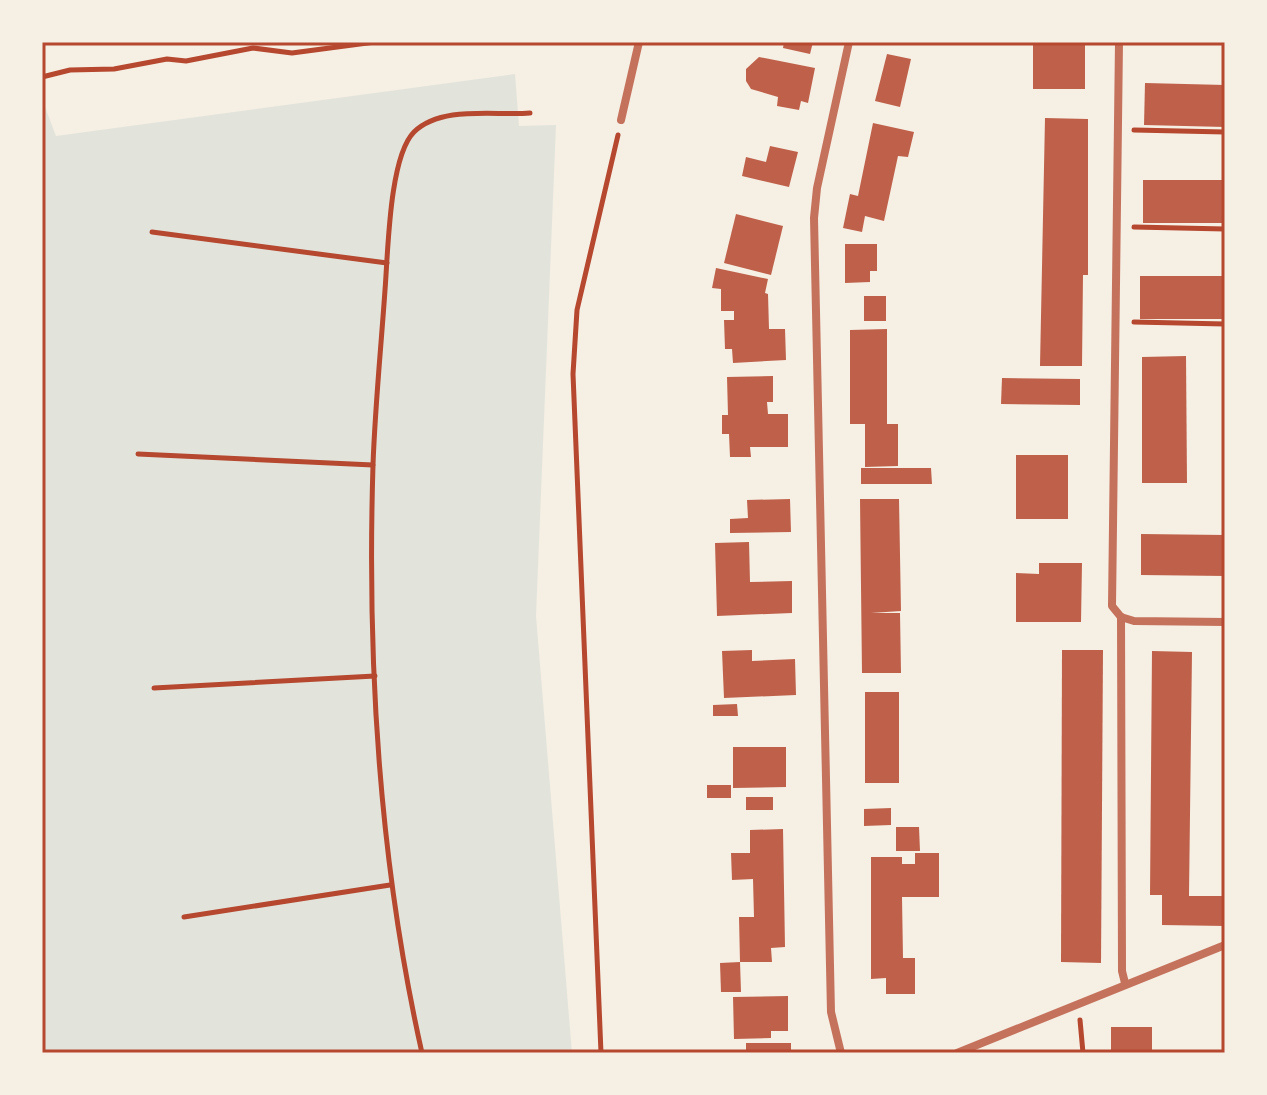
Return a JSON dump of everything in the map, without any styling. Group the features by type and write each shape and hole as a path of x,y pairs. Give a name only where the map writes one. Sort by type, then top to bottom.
{"street":[{"path":"621,120 639,42"},
{"path":"841,1053 831,1012 814,218 817,188 849,42"},
{"path":"1119,42 1112,606 1121,617 1134,621 1225,622"},
{"path":"1121,617 1122,971 1125,983"},
{"path":"957,1053 1225,945"}],"path":[{"path":"42,77 70,70 114,69 167,59 186,61 253,48 292,53 375,42"},
{"path":"422,1053 390,885 375,676 373,465 387,263 400,157 414,132 439,116 530,113"},
{"path":"601,1053 573,374 577,310 621,120"},
{"path":"1119,127 1134,131 1225,132"},
{"path":"1119,226 1225,229"},
{"path":"152,232 387,263"},
{"path":"1131,337 1131,322 1225,324"},
{"path":"138,454 373,465"},
{"path":"154,688 375,676"},
{"path":"184,917 390,885"},
{"path":"1079,1003 1083,1053"}],"shaded area":[{"path":"515,74 519,126 556,125 536,616 572,1053 42,1053 42,99 56,136"}],"building":[{"path":"784,42 813,42 810,54 783,48"},
{"path":"1033,44 1085,44 1085,89 1033,89"},
{"path":"887,54 911,59 900,107 875,101"},
{"path":"759,57 815,68 808,103 801,101 799,110 777,106 778,97 751,89 746,81 746,69"},
{"path":"1145,83 1225,85 1225,127 1144,125"},
{"path":"1045,118 1088,119 1088,275 1083,275 1082,366 1040,366"},
{"path":"873,123 914,132 908,157 898,156 884,221 865,216 862,232 843,228 850,194 858,196"},
{"path":"770,146 798,152 789,187 742,176 746,157 766,162"},
{"path":"1143,180 1225,180 1225,223 1143,223"},
{"path":"736,214 783,226 771,275 724,263"},
{"path":"845,244 877,244 877,271 870,271 870,282 845,283"},
{"path":"716,268 768,279 765,293 768,294 769,329 785,329 786,360 733,363 732,349 725,349 724,320 734,320 734,311 721,311 721,289 712,288"},
{"path":"1140,276 1225,276 1225,319 1140,319"},
{"path":"864,296 886,296 886,321 864,321"},
{"path":"887,329 887,424 898,424 898,466 865,467 865,424 850,424 850,330"},
{"path":"1186,356 1187,483 1142,483 1142,357"},
{"path":"773,376 773,402 767,402 768,414 788,414 788,447 750,447 751,457 730,457 729,434 722,434 722,415 728,415 727,377"},
{"path":"1002,378 1080,379 1080,405 1001,404"},
{"path":"1016,455 1068,455 1068,519 1016,519"},
{"path":"861,468 931,468 932,484 861,484"},
{"path":"790,499 791,532 730,533 730,519 748,518 747,500"},
{"path":"860,499 899,499 901,611 871,613 900,613 901,673 862,673"},
{"path":"1141,534 1225,535 1225,576 1141,575"},
{"path":"749,542 750,582 792,581 792,613 717,616 715,543"},
{"path":"1039,563 1082,563 1081,622 1016,622 1016,573 1039,574"},
{"path":"752,650 752,661 795,659 796,695 724,698 722,651"},
{"path":"1062,650 1103,650 1101,963 1061,962"},
{"path":"1152,651 1192,652 1189,896 1225,896 1225,926 1162,925 1162,895 1150,895"},
{"path":"865,692 899,692 899,783 865,783"},
{"path":"737,704 738,716 713,716 713,705"},
{"path":"733,747 786,747 786,787 733,788"},
{"path":"707,785 731,785 731,798 707,798"},
{"path":"746,797 773,797 773,810 746,810"},
{"path":"891,808 891,825 864,826 864,809"},
{"path":"896,827 919,827 920,851 896,851"},
{"path":"783,829 785,947 771,948 772,962 740,962 739,917 754,917 753,879 732,880 731,853 750,853 750,830"},
{"path":"915,853 939,853 939,897 902,897 903,958 915,958 915,994 886,994 886,978 871,979 871,857 902,857 902,864 915,864"},
{"path":"740,962 741,992 721,992 720,963"},
{"path":"788,996 788,1031 771,1031 771,1038 734,1039 733,997"},
{"path":"1111,1027 1152,1027 1152,1053 1111,1053"},
{"path":"746,1043 791,1043 791,1053 746,1053"}]}
